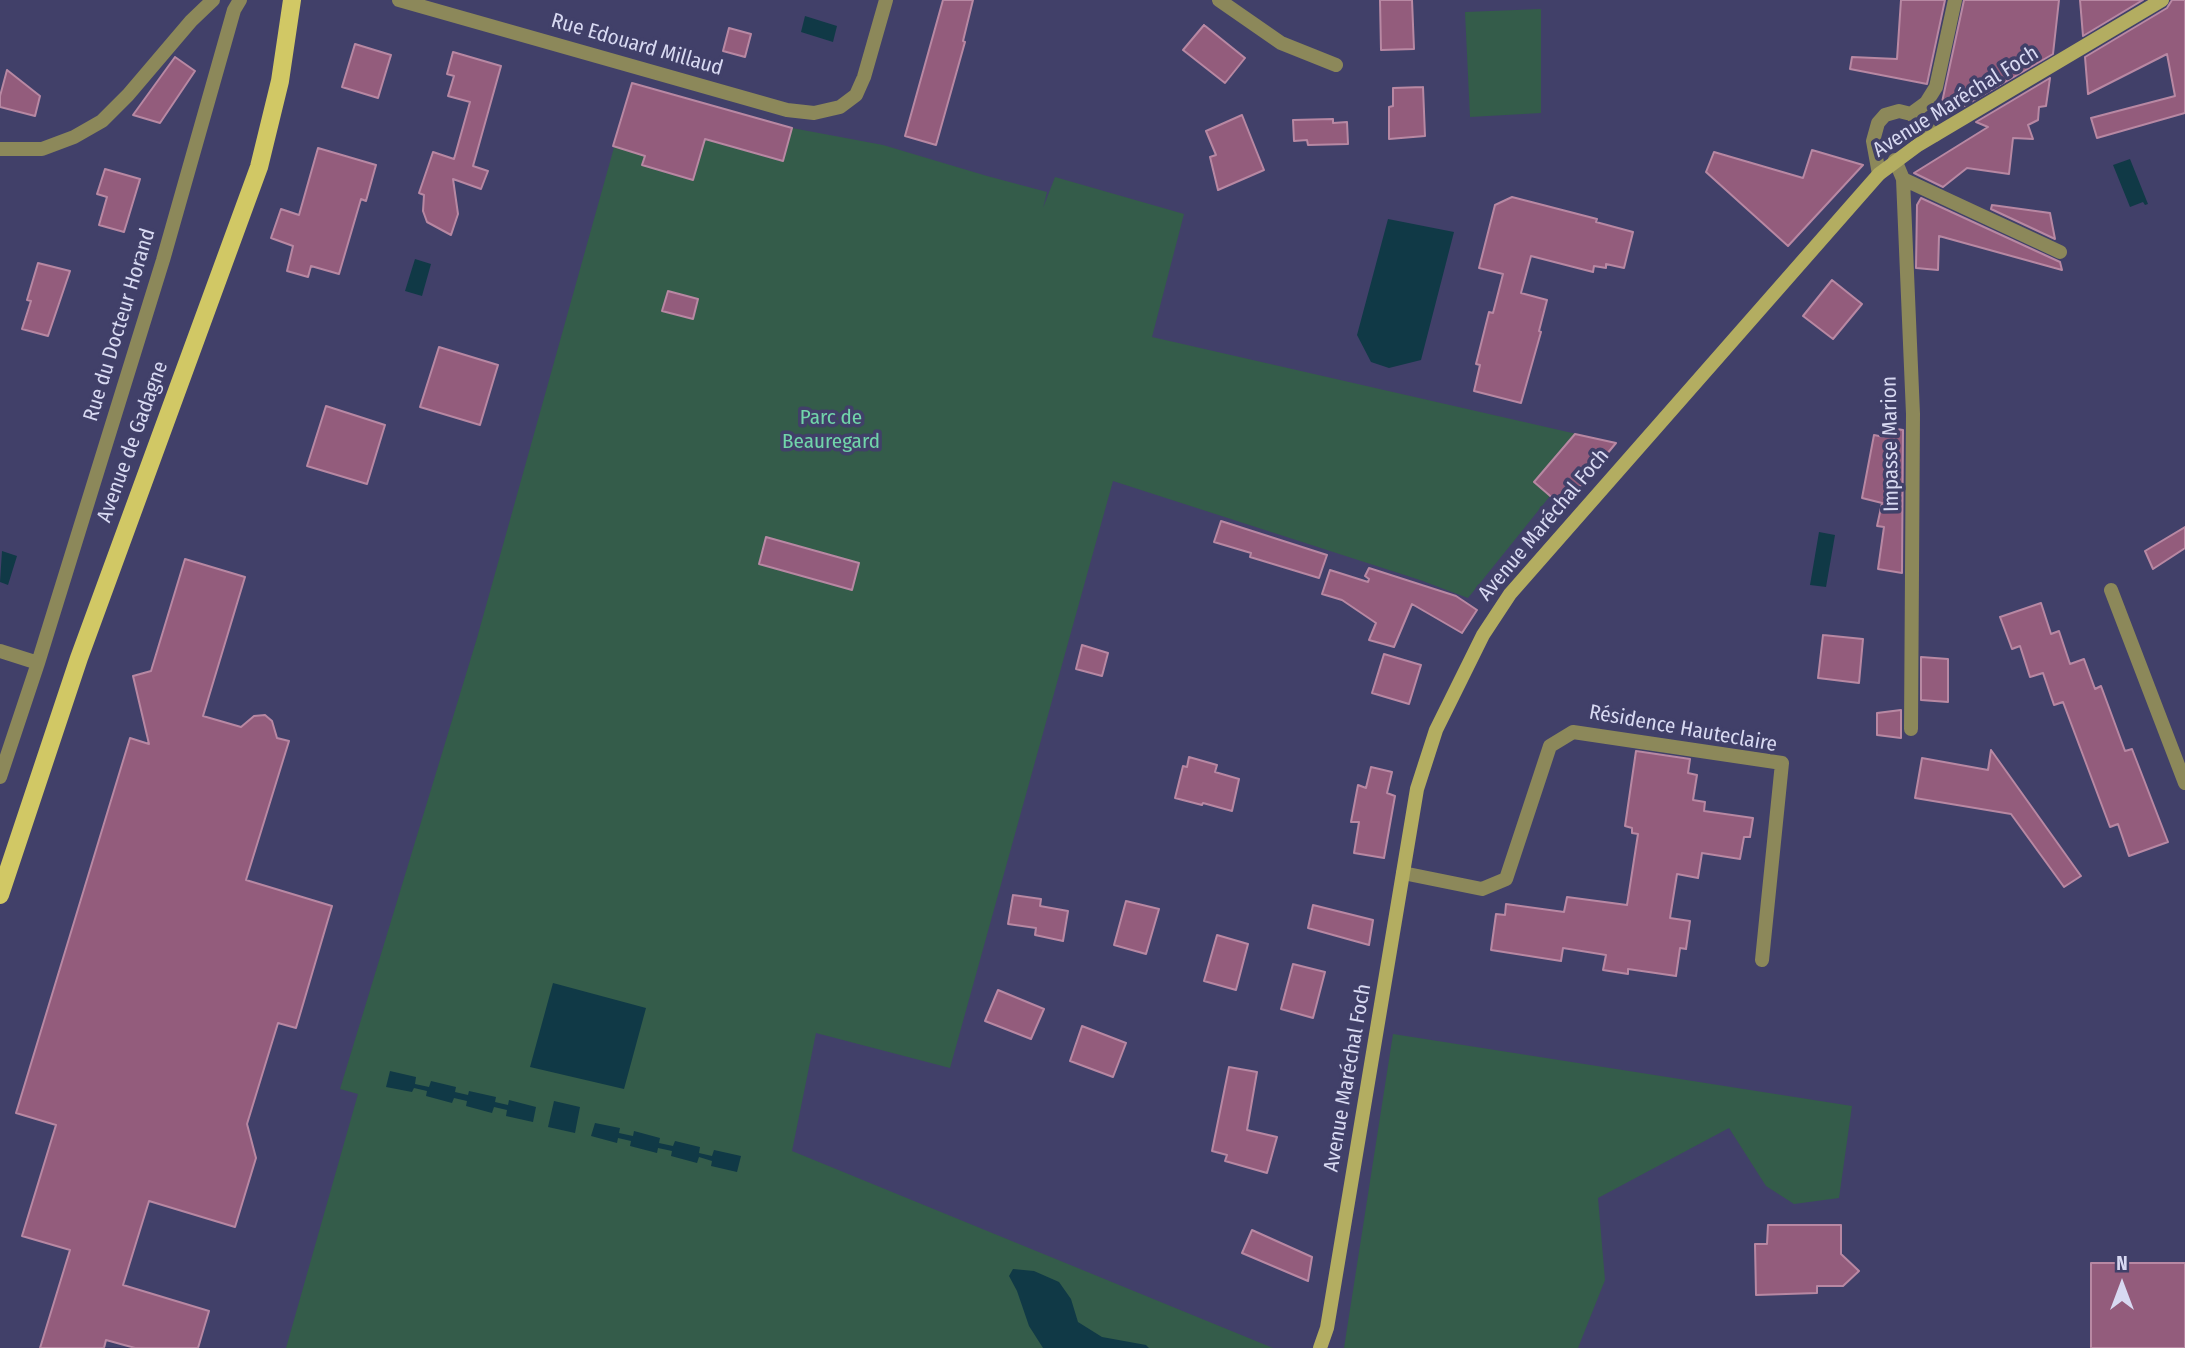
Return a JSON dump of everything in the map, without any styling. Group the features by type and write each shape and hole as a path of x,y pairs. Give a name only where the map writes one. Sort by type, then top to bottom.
{"main road":[{"name":"Avenue de Gadagne","path":"0,895 79,658 259,167 280,81 292,0"},
{"name":"Avenue Maréchal Foch","path":"1320,1348 1327,1328 1417,789 1436,730 1483,635 1510,594 1879,174 1895,160 1935,135 2162,0"}],"street":[{"path":"0,149 42,149 74,137 102,121 213,0"},
{"name":"Rue du Docteur Horand","path":"0,777 163,260 234,10 240,0"},
{"name":"Rue Edouard Millaud","path":"399,0 451,7 787,110 814,113 840,107 856,95 864,78 886,0"},
{"path":"1219,0 1281,43 1336,65"},
{"path":"1911,114 1926,103 1936,87 1955,0"},
{"path":"1879,174 1873,141 1878,122 1885,115 1899,111 1911,114 1935,135"},
{"name":"Impasse Marion","path":"1895,160 1903,178 1913,414 1911,729"},
{"path":"1903,178 2060,253"},
{"path":"2110,590 2185,783"},
{"path":"0,651 38,663"},
{"name":"Résidence Hauteclaire","path":"1403,873 1482,890 1506,879 1550,746 1573,732 1782,763 1762,960"}],"green space":[{"path":"1541,9 1541,113 1470,117 1465,12"},
{"name":"Parc de Beauregard","path":"632,83 792,128 883,145 1047,192 1043,208 1055,177 1184,214 1152,337 1616,443 1563,507 1550,496 1468,598 1113,481 950,1068 816,1033 792,1151 1273,1348 286,1348 358,1094 340,1089 477,638"},
{"path":"1393,1034 1852,1106 1839,1198 1794,1204 1766,1186 1729,1128 1598,1198 1605,1280 1578,1348 1344,1348"}],"water":[{"path":"805,16 837,26 833,42 801,32"},
{"path":"2130,159 2148,204 2143,202 2130,207 2113,165"},
{"path":"1388,219 1454,232 1421,360 1389,368 1371,362 1357,335"},
{"path":"415,259 431,264 422,296 405,291"},
{"path":"1819,532 1835,535 1826,587 1810,585"},
{"path":"2,551 17,556 8,585 0,582"},
{"path":"553,983 646,1008 624,1089 530,1067"},
{"path":"390,1071 416,1077 415,1084 429,1087 431,1081 456,1087 455,1092 468,1095 469,1091 496,1097 495,1102 508,1105 509,1100 536,1107 533,1122 506,1116 507,1110 494,1107 492,1113 466,1106 467,1101 454,1098 452,1103 426,1096 427,1091 414,1088 412,1092 386,1087"},
{"path":"554,1101 580,1107 575,1133 548,1127"},
{"path":"595,1123 620,1128 619,1133 633,1136 634,1131 660,1138 659,1143 673,1146 675,1141 700,1147 699,1153 712,1156 714,1150 741,1156 737,1172 711,1166 712,1161 699,1157 697,1163 671,1156 672,1151 658,1148 657,1153 630,1146 631,1141 618,1138 617,1143 591,1136"},
{"path":"1013,1269 1034,1271 1059,1282 1071,1299 1078,1322 1102,1337 1146,1345 1149,1348 1043,1348 1029,1326 1009,1276"}],"building":[{"path":"943,0 973,0 963,41 965,42 936,145 905,136"},
{"path":"1380,0 1412,0 1414,49 1381,50"},
{"path":"1901,0 1945,0 1927,84 1850,69 1852,57 1897,59"},
{"path":"1964,0 2059,0 2053,54 1954,112 1941,107"},
{"path":"2080,0 2143,0 2083,36"},
{"path":"2172,0 2185,0 2185,113 2097,138 2091,118 2175,96 2167,54 2088,94 2085,57 2167,8"},
{"path":"1204,25 1245,58 1225,83 1183,50"},
{"path":"729,28 751,34 745,57 723,51"},
{"path":"355,44 391,55 378,98 342,87"},
{"path":"453,52 501,66 473,166 488,171 481,189 453,179 458,214 451,235 427,222 423,211 424,195 419,193 433,152 454,159 470,102 448,96 454,76 447,74"},
{"path":"175,57 195,71 160,123 133,115"},
{"path":"7,70 40,96 35,116 0,107"},
{"path":"2050,78 2046,106 2039,107 2038,120 2028,125 2033,139 2013,138 2009,174 1967,168 1943,187 1914,173 1988,127 1976,122"},
{"path":"632,83 792,128 783,161 705,139 693,180 642,165 645,156 613,146"},
{"path":"1423,87 1425,136 1389,139 1389,107 1393,106 1393,88"},
{"path":"1242,115 1264,170 1218,190 1210,157 1216,155 1206,131"},
{"path":"1333,119 1333,123 1347,122 1348,144 1308,145 1307,140 1294,141 1293,120"},
{"path":"318,148 376,165 366,201 361,199 339,274 311,266 308,277 287,271 293,246 271,238 281,209 299,215"},
{"path":"1812,150 1863,165 1788,246 1706,172 1714,152 1803,178"},
{"path":"105,169 140,179 124,232 99,225 107,197 97,194"},
{"path":"1512,197 1597,219 1596,222 1633,232 1624,268 1606,264 1606,268 1594,266 1593,272 1531,256 1521,293 1547,300 1521,403 1474,391 1480,365 1476,364 1489,312 1493,313 1503,274 1479,268 1495,205"},
{"path":"1921,198 2060,262 2062,270 1939,236 1938,270 1916,268 1917,205"},
{"path":"1992,205 2050,213 2055,239 1991,209"},
{"path":"38,263 70,271 48,336 22,329 31,301 27,300"},
{"path":"1832,280 1862,304 1833,339 1803,316"},
{"path":"668,291 698,299 693,319 662,311"},
{"path":"439,347 498,365 480,425 420,407"},
{"path":"326,406 385,425 367,484 307,466"},
{"path":"1885,427 1903,430 1902,573 1878,569 1884,527 1877,526 1882,503 1862,498 1874,435 1884,437"},
{"path":"1575,434 1616,443 1563,507 1534,482"},
{"path":"1221,521 1327,555 1319,578 1250,557 1251,553 1214,542"},
{"path":"2185,527 2185,548 2153,569 2145,551"},
{"path":"766,537 859,563 852,590 759,564"},
{"path":"185,559 245,577 203,716 241,727 254,716 265,715 272,721 277,738 289,741 246,880 332,906 296,1028 278,1023 247,1124 256,1158 235,1227 149,1201 123,1285 209,1311 198,1348 135,1348 106,1340 104,1348 40,1348 70,1250 22,1236 56,1125 16,1113 130,738 149,744 133,676 151,671"},
{"path":"1369,568 1456,596 1477,610 1462,633 1412,604 1394,647 1369,640 1376,623 1342,600 1322,594 1330,570 1368,582 1369,579 1365,576"},
{"path":"2041,603 2051,634 2059,631 2070,664 2084,659 2095,689 2101,686 2125,751 2132,749 2168,842 2129,856 2118,824 2110,827 2063,702 2054,705 2043,673 2030,677 2020,646 2012,649 2000,617"},
{"path":"1823,635 1863,639 1859,683 1818,678"},
{"path":"1082,645 1108,653 1102,676 1076,669"},
{"path":"1384,654 1421,665 1409,704 1372,693"},
{"path":"1921,657 1948,659 1948,702 1921,700"},
{"path":"1901,710 1901,738 1877,735 1877,713"},
{"path":"1991,750 2081,876 2064,887 2011,814 1915,798 1922,758 1988,770"},
{"path":"1636,751 1690,759 1688,773 1697,775 1693,800 1705,802 1704,811 1753,818 1750,837 1744,837 1740,859 1702,853 1698,878 1677,874 1670,918 1690,921 1686,949 1680,948 1676,976 1628,969 1628,974 1603,970 1606,955 1563,948 1561,961 1491,950 1496,914 1505,915 1506,904 1564,912 1567,897 1627,905 1638,834 1632,833 1632,828 1625,826"},
{"path":"1189,757 1217,765 1215,772 1239,779 1232,811 1175,798 1183,766 1187,767"},
{"path":"1371,767 1392,772 1387,793 1395,796 1384,858 1354,853 1359,822 1351,822 1358,785 1366,788"},
{"path":"1013,895 1041,899 1040,906 1068,911 1063,941 1035,935 1036,928 1008,924"},
{"path":"1126,901 1159,909 1146,954 1114,945"},
{"path":"1313,905 1373,920 1369,945 1308,928"},
{"path":"1217,935 1248,944 1236,990 1204,981"},
{"path":"1293,964 1325,972 1313,1018 1281,1009"},
{"path":"998,990 1044,1009 1031,1039 985,1021"},
{"path":"1082,1026 1126,1043 1113,1077 1070,1061"},
{"path":"1229,1067 1257,1072 1247,1130 1277,1137 1267,1173 1225,1161 1227,1155 1212,1151"},
{"path":"1768,1225 1841,1225 1841,1254 1859,1271 1843,1286 1817,1286 1817,1293 1756,1295 1755,1244 1767,1244"},
{"path":"1252,1230 1312,1257 1308,1281 1242,1253"},
{"path":"2091,1263 2185,1263 2185,1348 2091,1348"}]}
